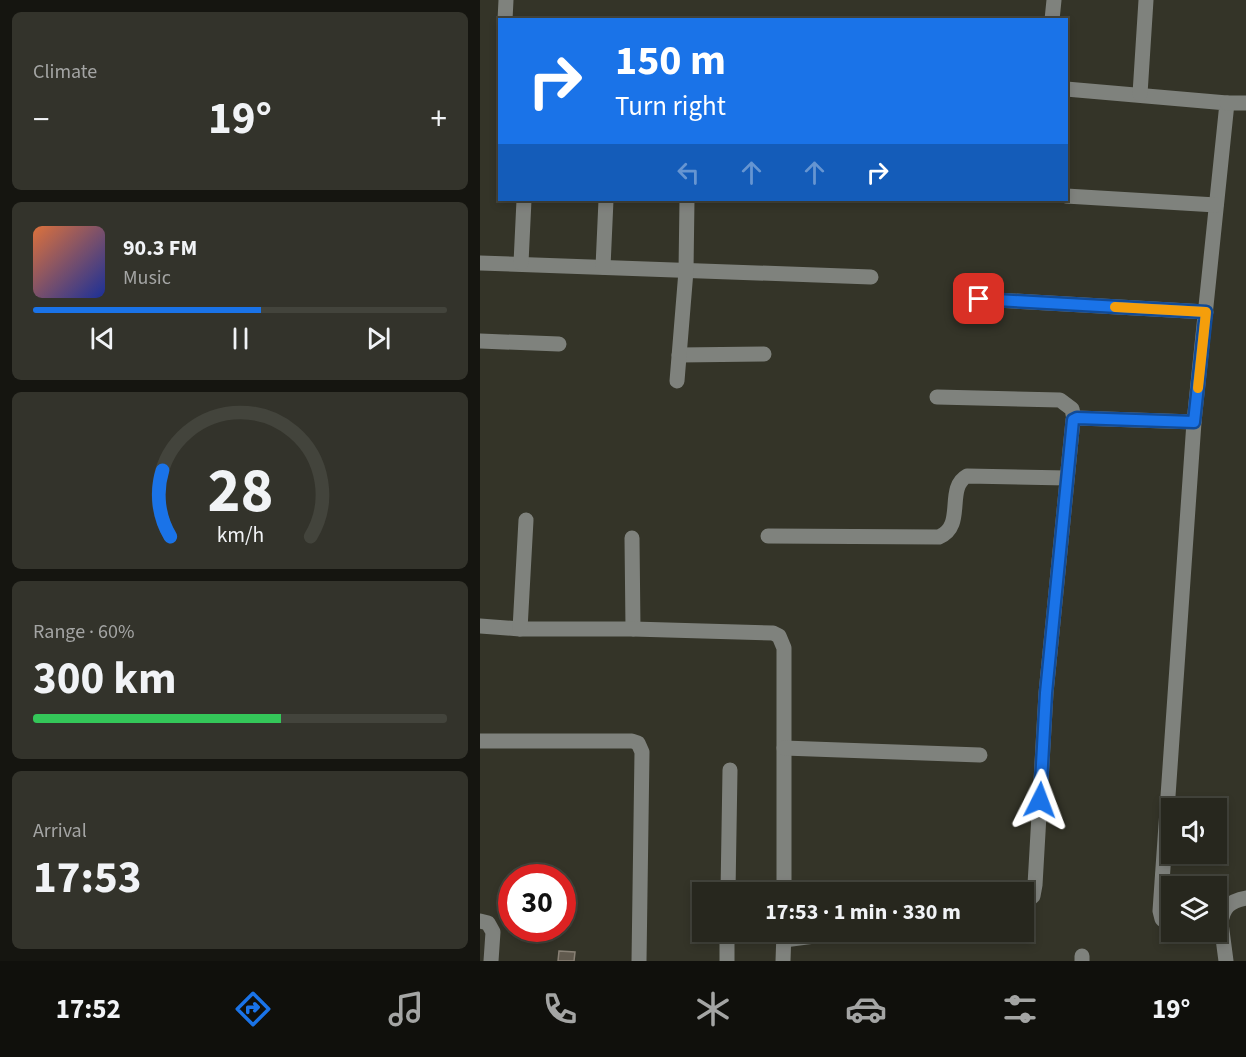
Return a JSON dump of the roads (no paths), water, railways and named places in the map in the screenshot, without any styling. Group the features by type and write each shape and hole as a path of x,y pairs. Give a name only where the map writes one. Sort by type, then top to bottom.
{"street":[{"path":"505,18 506,0"},
{"path":"1052,18 1054,0"},
{"path":"1140,94 1146,0"},
{"path":"1068,89 1246,103"},
{"path":"1162,876 1194,422 1227,103"},
{"path":"1068,196 1216,205"},
{"path":"521,263 524,201"},
{"path":"603,267 606,201"},
{"path":"677,381 686,271 687,201"},
{"path":"480,263 871,277"},
{"path":"979,299 1206,312"},
{"path":"480,341 559,344"},
{"path":"679,356 764,354"},
{"path":"937,397 1060,400 1072,409 1074,419 1046,693 1034,890"},
{"path":"1074,419 1194,422"},
{"path":"768,536 939,537 945,535 951,527 959,484 967,476 1067,478"},
{"path":"520,629 526,520"},
{"path":"632,538 633,629"},
{"path":"480,626 520,629 772,633 779,636 784,648 784,882"},
{"path":"480,741 633,741 641,747 639,961"},
{"path":"784,748 980,755"},
{"path":"728,882 730,770"},
{"path":"1161,897 1161,915"},
{"path":"1227,906 1246,898"},
{"path":"480,921 488,923 493,932 491,961"},
{"path":"727,942 727,961"},
{"path":"783,961 784,942"},
{"path":"1222,942 1226,961"}]}
